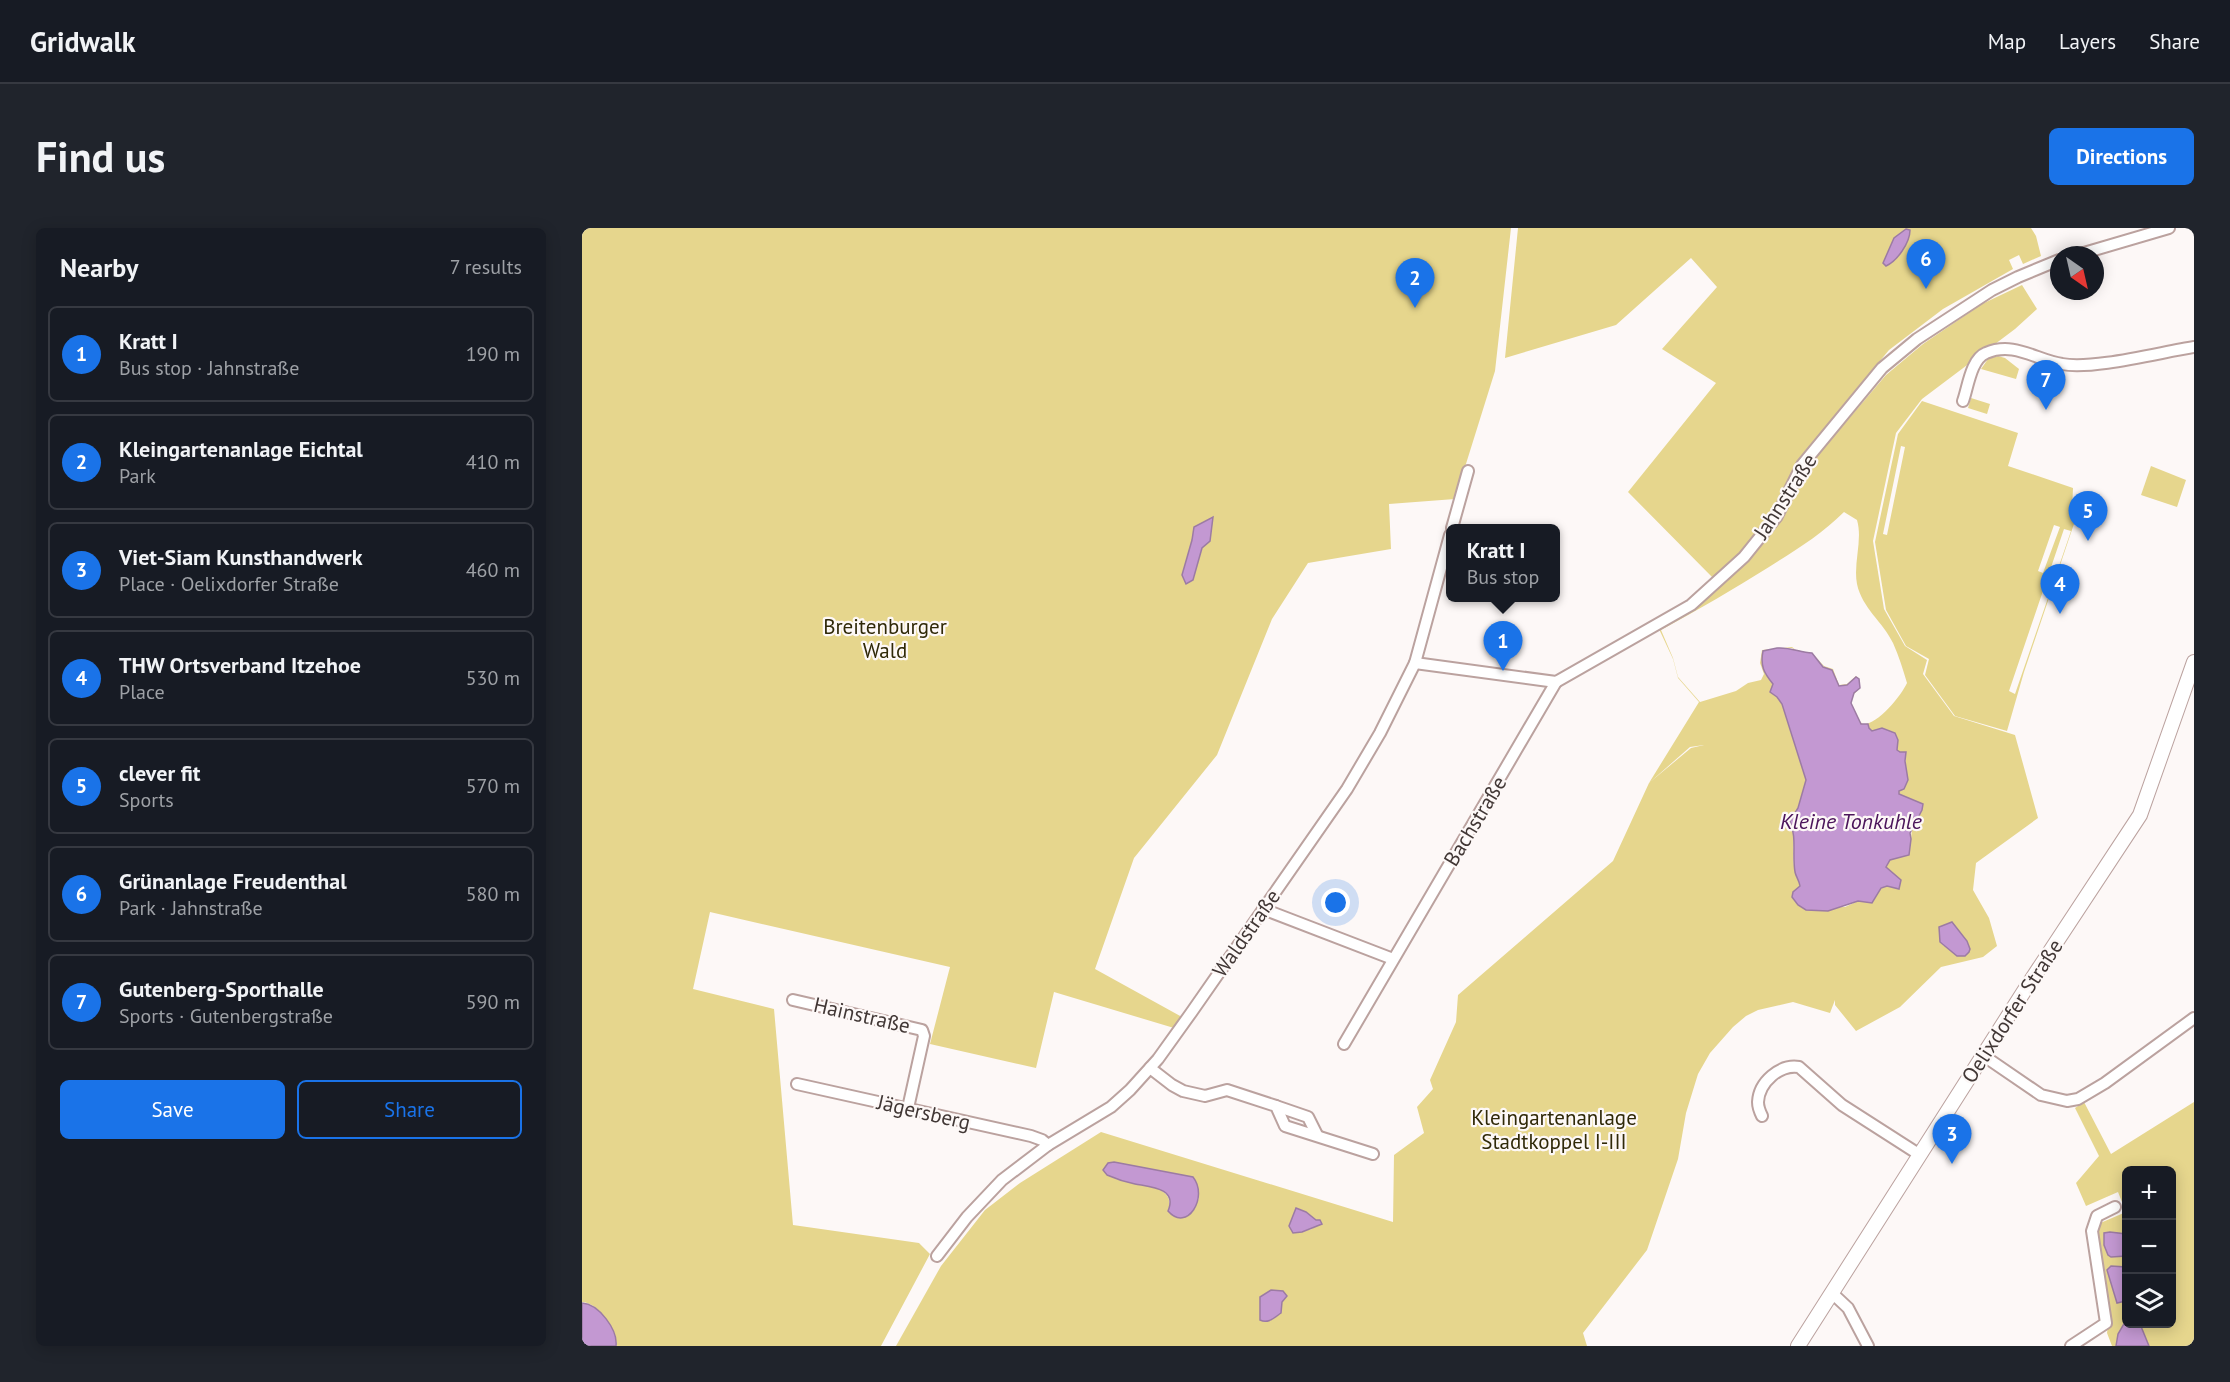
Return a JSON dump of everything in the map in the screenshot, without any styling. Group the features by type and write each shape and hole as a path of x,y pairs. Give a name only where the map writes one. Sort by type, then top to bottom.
{"street":[{"path":"2104,247 2169,228"},
{"name":"Jahnstraße","path":"1556,682 1691,605 1730,571 1777,516 1802,465 1856,398 1891,361 1917,339 1992,290 2050,264"},
{"path":"1963,401 1977,360 1986,353 2014,349 2068,365 2106,362 2194,347"},
{"path":"1453,524 1468,471"},
{"name":"Waldstraße","path":"937,1256 994,1187 1048,1145 1111,1107 1150,1068 1360,769 1415,663 1446,550"},
{"path":"1415,663 1556,682"},
{"name":"Oelixdorfer Straße","path":"1798,1346 2140,815 2193,671"},
{"name":"Bachstraße","path":"1344,1044 1556,682"},
{"path":"1263,909 1393,959"},
{"name":"Hainstraße","path":"793,1000 922,1030 924,1036 908,1107"},
{"path":"1984,1056 2041,1095 2067,1101 2078,1099 2105,1083 2194,1018"},
{"path":"1762,1116 1758,1100 1766,1084 1782,1069 1796,1066 1803,1069 1842,1105 1920,1155"},
{"path":"1150,1068 1183,1091 1205,1096 1227,1089 1276,1106 1285,1126 1373,1154"},
{"name":"Jägersberg","path":"797,1084 1031,1136 1048,1145"},
{"path":"2071,1346 2106,1323 2092,1231 2097,1216 2115,1208"},
{"path":"1832,1293 1848,1308 1868,1346"}],"green space":[{"name":"Breitenburger Wald","path":"582,228 1511,228 1495,371 1455,499 1389,504 1391,549 1308,563 1272,619 1217,755 1134,858 1095,969 1182,1017 1174,1028 1054,992 1036,1068 930,1044 950,967 710,912 693,989 774,1009 793,1225 919,1243 930,1254 881,1346 616,1346 617,1343 604,1317 595,1307 582,1302","holes":["1194,527 1202,548 1193,580 1182,575"]},
{"path":"1518,228 2031,228 2036,236 2041,256 2023,264 2019,255 2009,260 2013,269 1943,309 1889,350 1797,461 1772,513 1740,555 1715,580 1628,492 1716,383 1662,349 1717,287 1691,258 1616,325 1505,358"},
{"name":"Kleingartenanlage Stadtkoppel I-III","path":"2022,285 2037,309 2015,329 1922,399 1896,433 1873,541 1884,609 1905,646 1927,660 1923,674 1954,716 2015,735 2038,818 1976,863 1973,890 1989,918 1997,946 1983,957 1941,967 1900,1007 1856,1031 1835,1005 1835,1000 1830,1013 1793,1002 1758,1010 1733,1027 1710,1053 1698,1074 1686,1113 1678,1159 1647,1250 1583,1333 1587,1346 896,1346 941,1266 985,1210 1020,1183 1101,1132 1393,1222 1394,1155 1424,1133 1417,1107 1433,1089 1430,1080 1456,1022 1458,995 1613,861 1649,783 1699,702 1678,678 1673,659 1659,629 1711,594 1748,560 1783,519 1806,469 1886,375 1923,344 1982,304","holes":["1844,512 1857,520 1859,528 1857,584 1863,600 1893,643 1907,683 1881,716 1867,724 1862,724 1872,732 1882,728 1894,733 1898,740 1897,750 1906,757 1907,780 1899,794 1922,804 1922,810 1912,828 1911,839 1898,857 1890,860 1886,867 1893,873 1898,889 1887,886 1881,888 1872,903 1858,901 1845,907 1802,908 1792,897 1800,886 1795,874 1790,821 1798,808 1806,780 1782,704 1765,673 1763,651 1792,648 1797,651 1792,647 1762,650 1760,663 1764,674 1761,680 1748,683 1736,691 1700,702 1678,677 1661,630 1779,561","1704,745 1691,748 1649,783 1690,747","1952,922 1969,945 1944,946 1940,942 1940,936","1146,1168 1193,1177 1199,1198 1193,1211 1168,1211 1167,1195 1161,1190 1116,1179","1296,1208 1316,1220 1312,1229 1296,1233 1289,1226","1271,1290 1283,1291 1287,1296 1282,1302 1281,1313 1269,1321 1260,1320 1260,1297"]},
{"path":"1998,356 2005,358 2019,369 2016,379 1981,369 1988,359"},
{"path":"1971,398 1990,404 1987,414 1968,408"},
{"path":"1922,401 2018,433 2008,466 2073,488 2072,510 2078,512 2024,672 2007,731 1955,716 1925,675 1929,659 1906,646 1886,610 1875,542 1898,434","holes":["1901,446 1905,447 1887,535 1883,534","2054,525 2060,527 2043,573 2038,571","2064,529 2071,531 2015,694 2009,691"]},
{"path":"2151,466 2186,480 2177,507 2141,495"},
{"path":"1812,653 1824,666 1833,669 1839,685 1847,684 1856,676 1859,679 1860,688 1856,677 1847,685 1838,686 1832,670 1824,667"},
{"path":"2084,1102 2111,1154 2194,1102 2194,1346 2149,1346 2142,1328 2176,1328 2176,1166 2122,1166 2122,1202 2118,1192 2086,1206 2076,1183 2099,1156 2075,1108"},
{"path":"2122,1214 2122,1234 2110,1232 2112,1257 2122,1256 2122,1267 2117,1266 2117,1303 2122,1302 2122,1328 2118,1334 2116,1346 2112,1346 2107,1333 2109,1318 2094,1231 2098,1224"}],"water":[{"path":"1906,229 1910,230 1905,246 1886,266 1883,263 1894,238"},
{"path":"1213,517 1210,541 1202,548 1193,580 1186,584 1182,575 1194,527"},
{"name":"Kleine Tonkuhle","path":"1777,648 1812,653 1823,667 1832,670 1839,686 1847,685 1856,677 1859,679 1860,688 1854,693 1851,703 1861,724 1868,724 1872,731 1882,728 1895,733 1898,740 1897,750 1906,752 1908,780 1899,794 1923,804 1922,810 1910,833 1909,855 1890,860 1886,867 1901,880 1899,889 1887,886 1881,888 1872,903 1858,901 1828,911 1806,910 1792,897 1793,892 1800,886 1795,872 1790,821 1798,808 1806,780 1782,704 1770,692 1773,684 1762,665 1763,651"},
{"path":"1952,922 1967,941 1970,949 1965,956 1957,956 1940,942 1939,927"},
{"path":"1114,1162 1193,1177 1199,1194 1194,1210 1182,1218 1175,1217 1168,1211 1170,1203 1166,1193 1107,1175 1103,1170 1108,1163"},
{"path":"1296,1208 1320,1220 1322,1224 1293,1233 1289,1226"},
{"path":"2104,1233 2122,1234 2122,1256 2108,1255 2104,1245"},
{"path":"2111,1266 2122,1267 2122,1302 2117,1303 2107,1270"},
{"path":"1271,1290 1283,1291 1287,1296 1282,1302 1281,1313 1271,1320 1263,1321 1260,1320 1260,1297"},
{"path":"582,1303 595,1308 606,1319 614,1333 616,1346 582,1346"},
{"path":"2122,1327 2142,1328 2149,1346 2116,1346"}],"place":[{"name":"Grünanlage Freudenthal","path":"1926,289"},
{"name":"Kleingartenanlage Eichtal","path":"1415,308"},
{"name":"Gutenberg-Sporthalle","path":"2046,410"},
{"name":"clever fit","path":"2088,541"},
{"name":"THW Ortsverband Itzehoe","path":"2060,614"},
{"name":"Kratt I","path":"1503,671"},
{"name":"Viet-Siam Kunsthandwerk","path":"1952,1164"}]}
